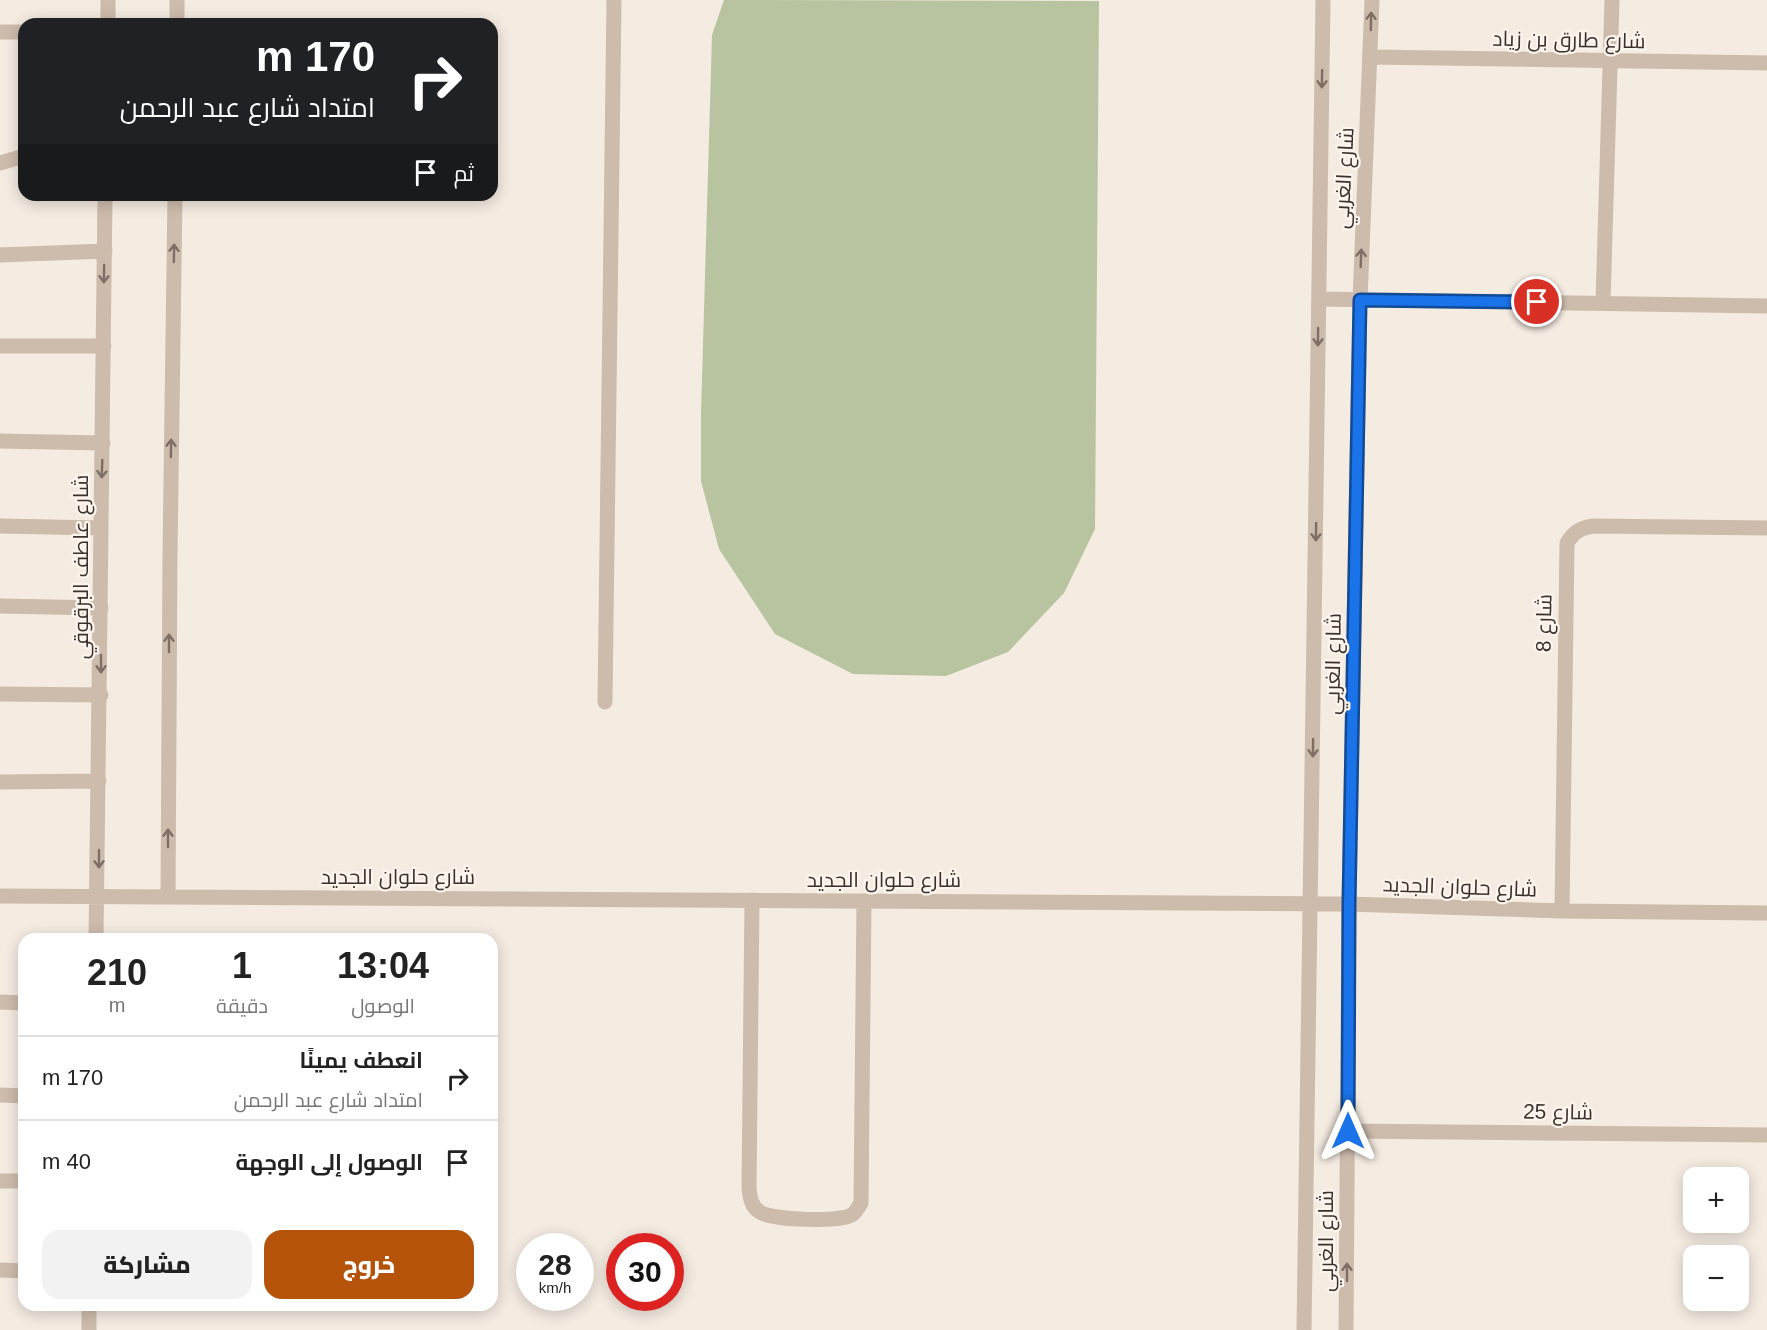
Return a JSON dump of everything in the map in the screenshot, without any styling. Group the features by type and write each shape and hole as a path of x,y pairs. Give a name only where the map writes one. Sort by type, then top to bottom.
{"street":[{"path":"108,0 108,18"},
{"path":"177,0 177,18"},
{"path":"605,702 614,0"},
{"name":"شارع الغربي","path":"1304,1330 1323,0"},
{"name":"شارع الغربي","path":"1346,1330 1349,904 1360,300 1372,0"},
{"path":"1603,303 1612,0"},
{"path":"0,32 18,32"},
{"name":"شارع طارق بن زياد","path":"1371,57 1767,63"},
{"path":"0,163 18,158"},
{"name":"شارع عاطف البرقوقي","path":"96,933 101,695 100,528 105,201"},
{"path":"168,897 174,201"},
{"path":"0,255 105,251"},
{"path":"1319,298 1767,306"},
{"path":"0,346 104,346"},
{"path":"0,441 103,443"},
{"path":"0,526 100,528"},
{"name":"شارع 8","path":"1562,911 1567,543 1573,534 1582,528 1593,526 1767,528"},
{"path":"0,606 101,608"},
{"path":"0,694 101,695"},
{"path":"0,782 99,781"},
{"name":"شارع حلوان الجديد","path":"0,896 1349,904 1562,911 1767,913"},
{"path":"752,900 750,1201 759,1212 772,1217 840,1219 853,1214 861,1203 864,901"},
{"path":"0,1002 18,1003"},
{"path":"0,1095 18,1096"},
{"name":"شارع 25","path":"1348,1131 1767,1135"},
{"path":"0,1181 18,1181"},
{"path":"0,1270 18,1271"},
{"path":"89,1330 90,1311"}],"green space":[{"path":"724,0 1099,1 1095,529 1064,593 1008,652 946,676 853,674 775,634 719,549 701,481 701,414 712,35"}],"route":[{"path":"1348,1131 1349,904 1360,300 1537,302"}]}
